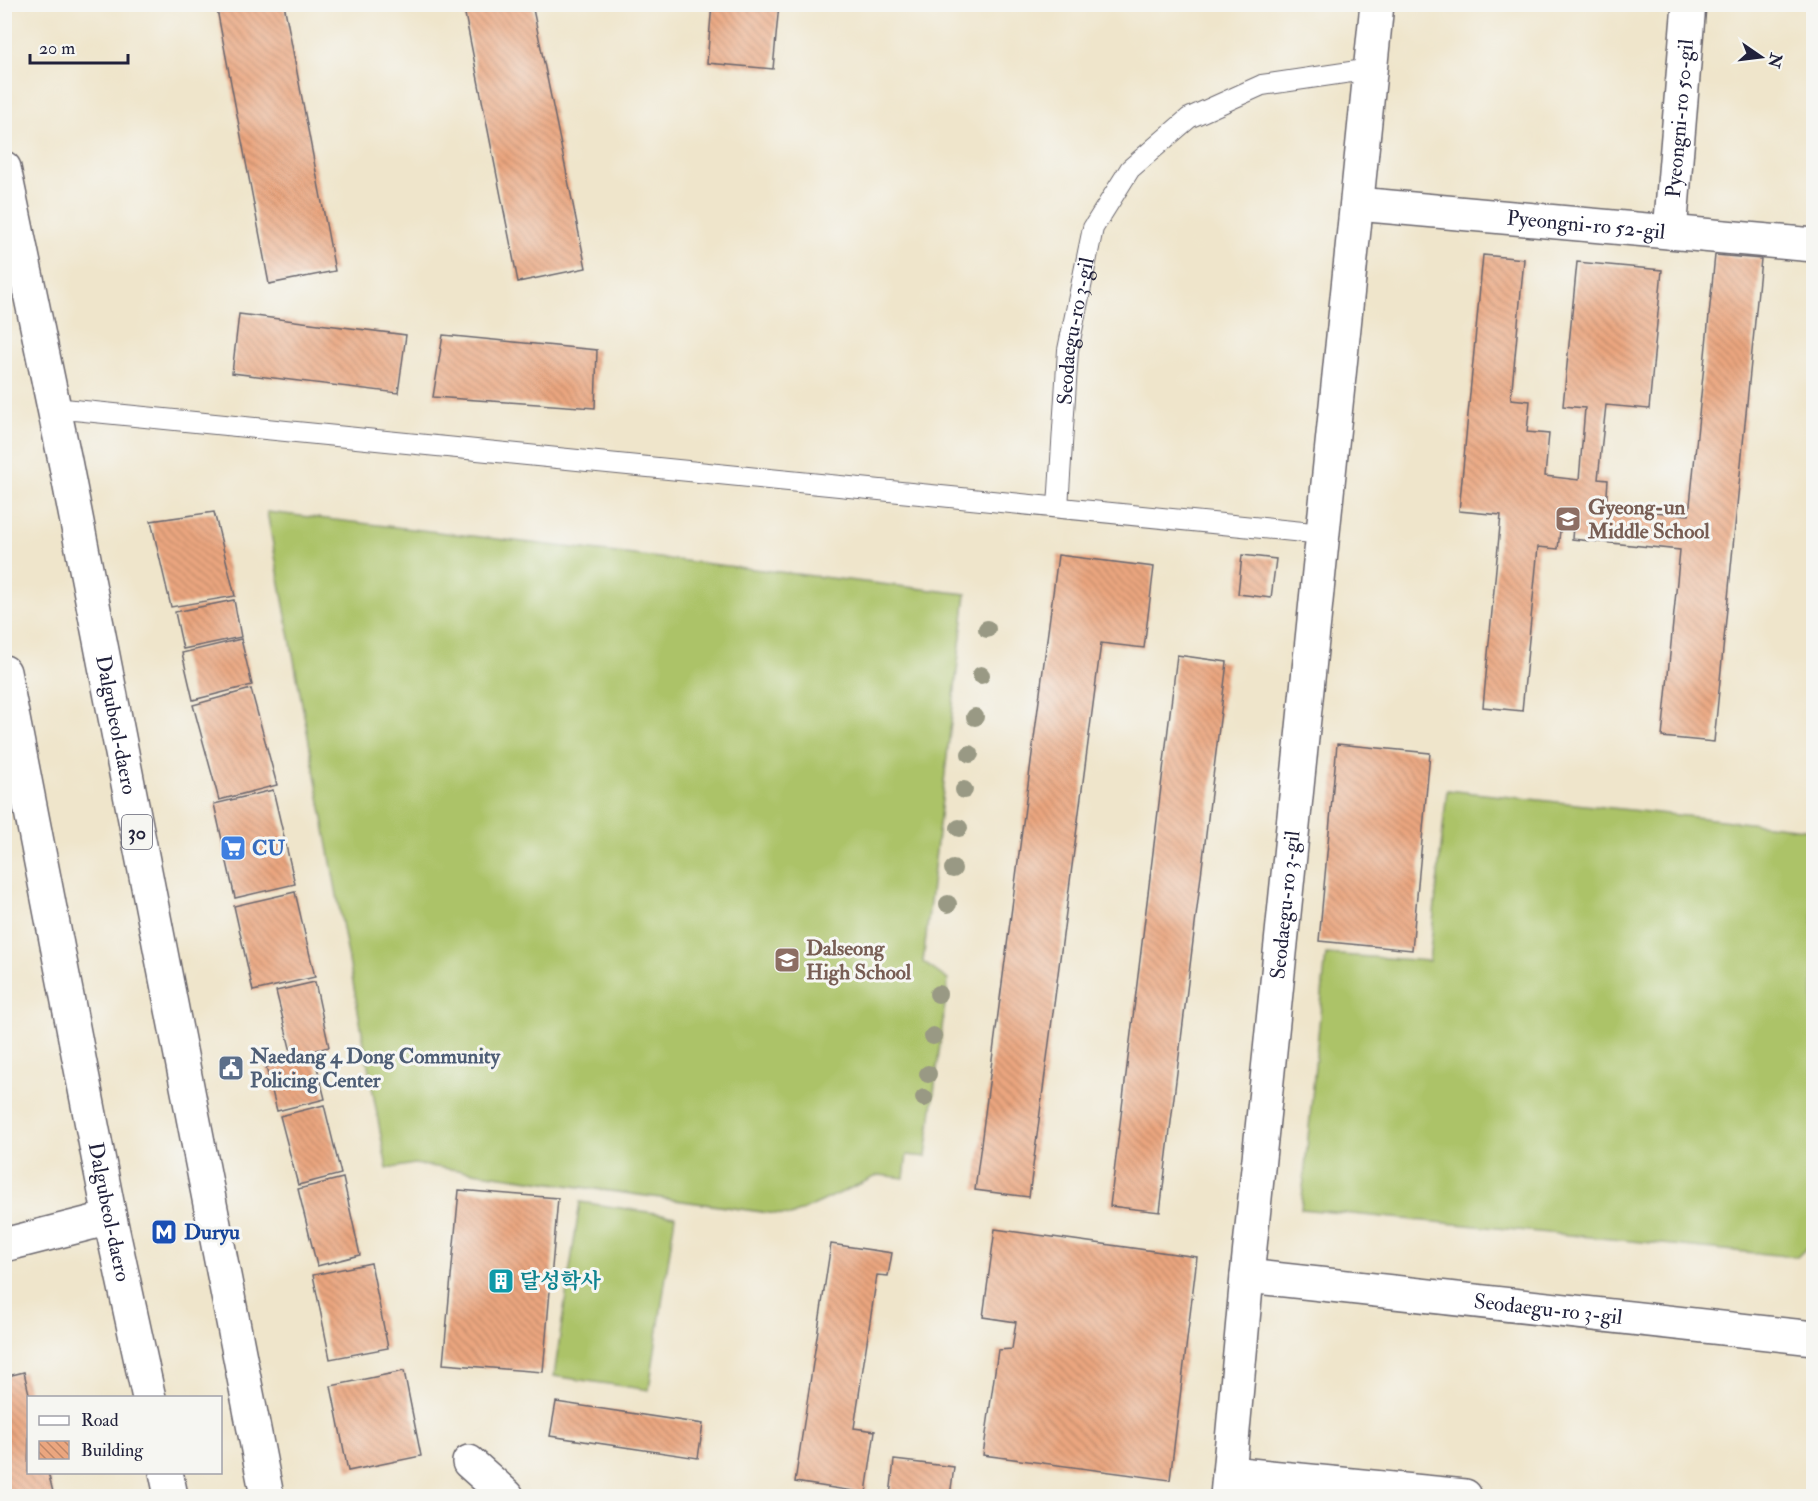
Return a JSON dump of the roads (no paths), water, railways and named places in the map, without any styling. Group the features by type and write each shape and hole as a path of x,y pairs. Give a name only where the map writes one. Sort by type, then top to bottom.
{"street":[{"name":"Seodaegu-ro 3-gil","path":"1377,4 1247,1276 1228,1485 1464,1497"},
{"name":"Pyeongni-ro 50-gil","path":"1670,232 1689,4"},
{"name":"Dalgubeol-daero","path":"4,168 54,408 267,1497"},
{"name":"Pyeongni-ro 52-gil","path":"1357,204 1814,245"},
{"name":"Dalgubeol-daero","path":"4,672 110,1218 149,1396"},
{"path":"4,1245 110,1218"},
{"name":"Seodaegu-ro 3-gil","path":"1247,1276 1814,1338"},
{"path":"469,1462 507,1497"},
{"path":"166,1474 171,1497"}],"lane":[{"name":"Seodaegu-ro 3-gil","path":"1058,507 1068,350 1093,228 1131,169 1189,118 1262,85 1371,69"},
{"path":"54,408 1323,534"}],"place":[{"name":"Gyeong-un Middle School","path":"1568,519"},
{"name":"CU","path":"233,848"},
{"name":"Dalseong High School","path":"787,960"},
{"name":"Naedang 4 Dong Community Policing Center","path":"231,1068"},
{"name":"Duryu","path":"164,1232"},
{"name":"달성학사","path":"501,1281"}]}
